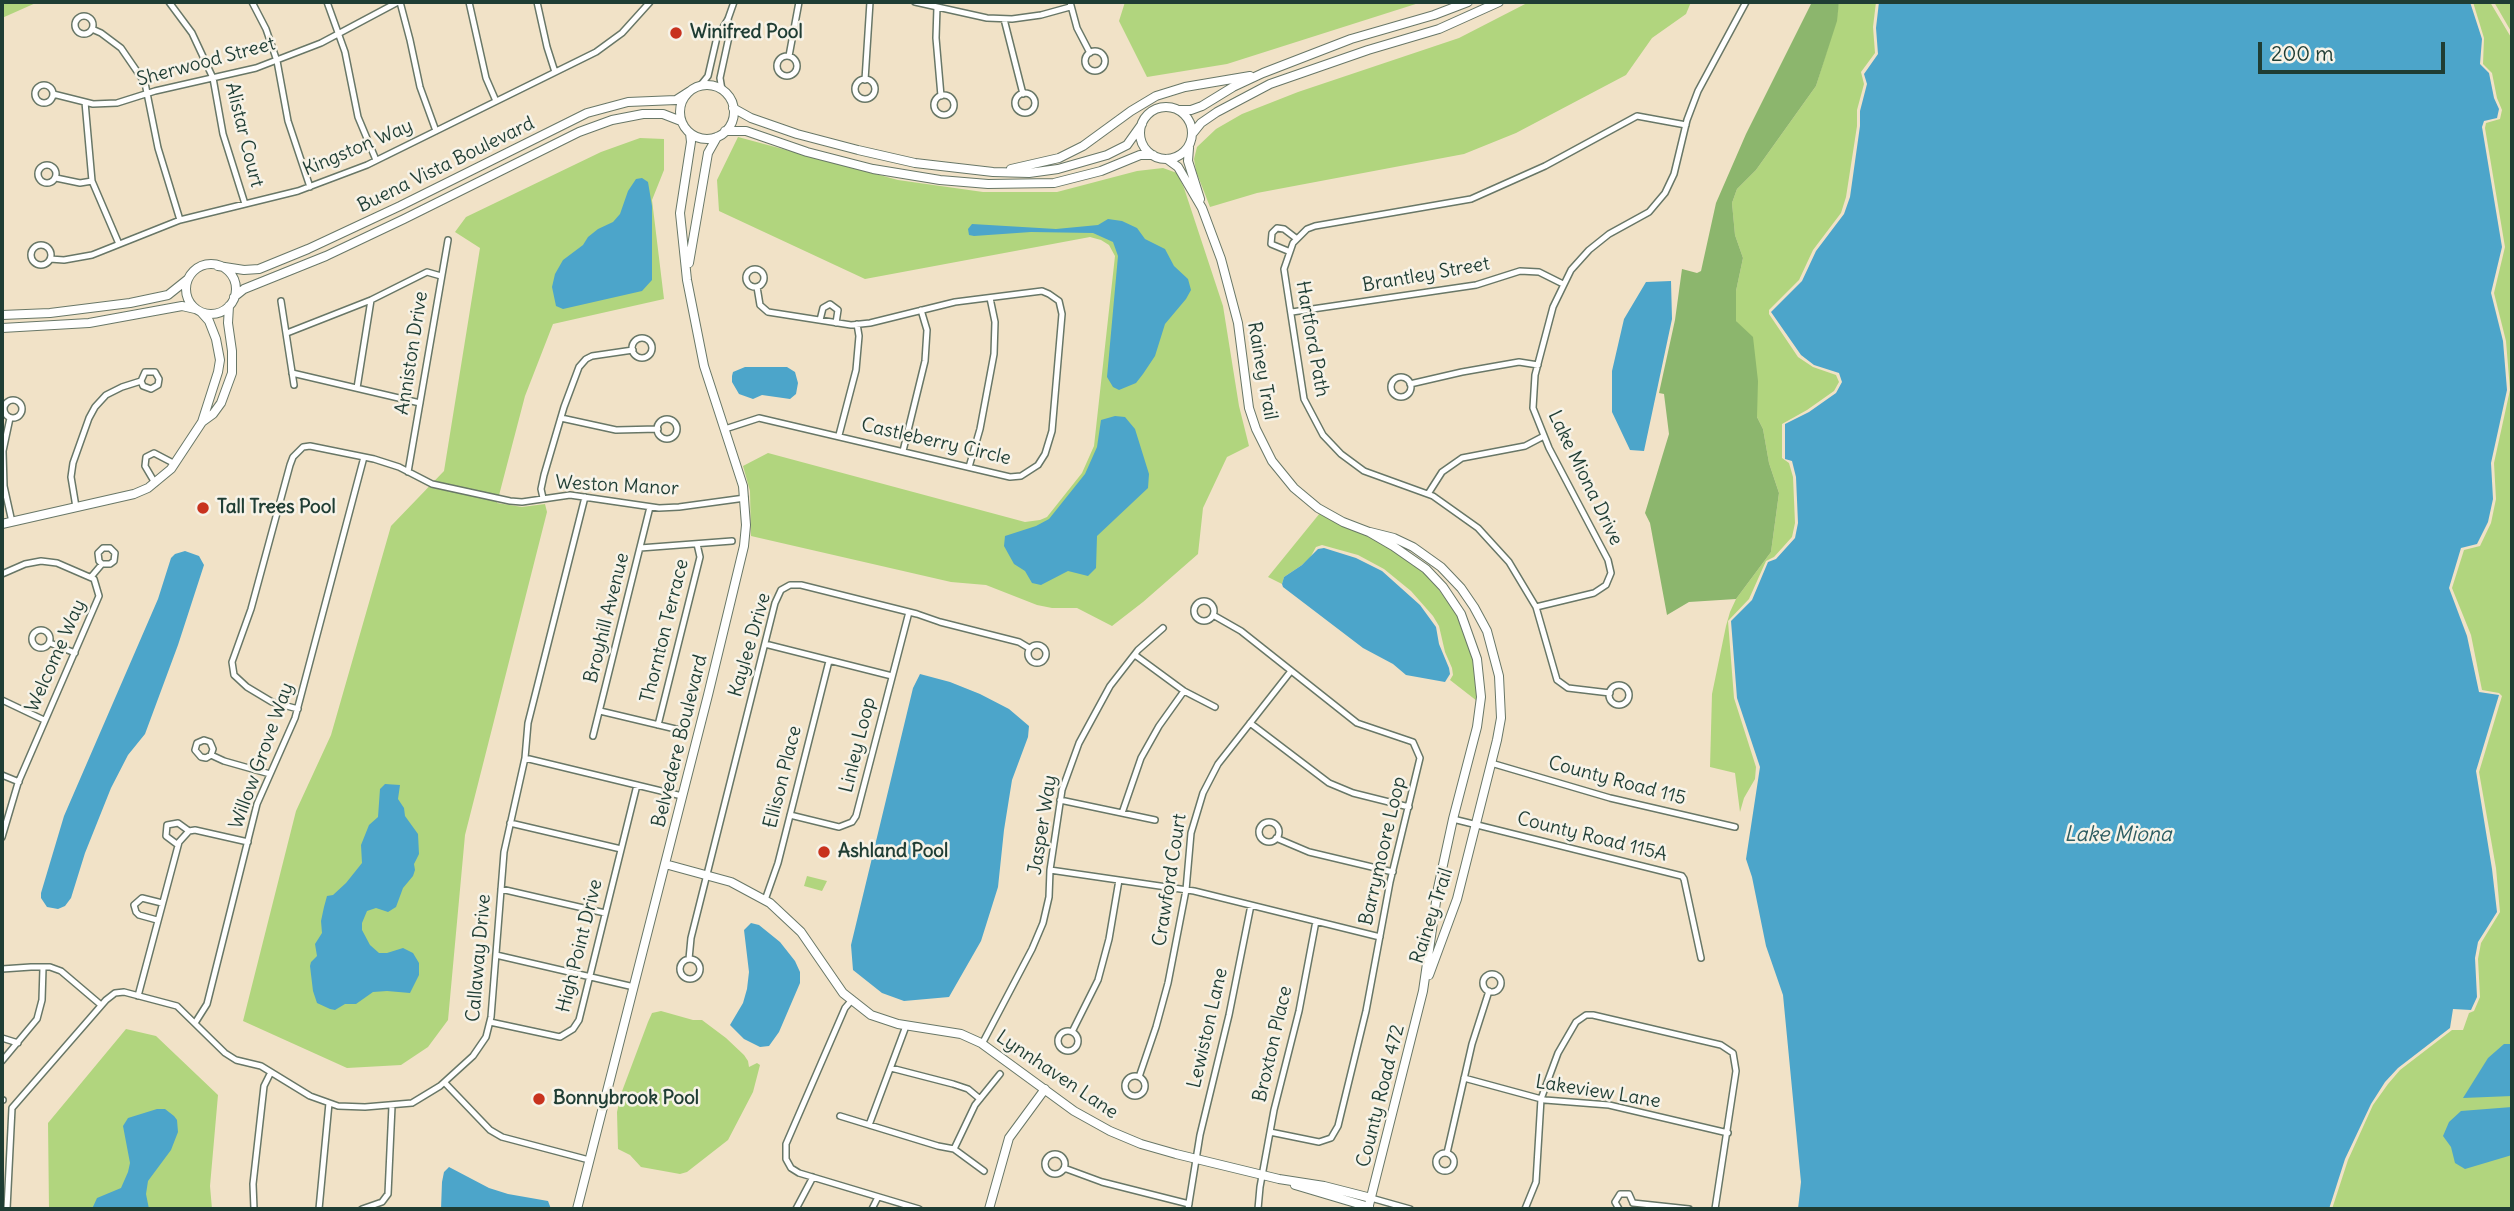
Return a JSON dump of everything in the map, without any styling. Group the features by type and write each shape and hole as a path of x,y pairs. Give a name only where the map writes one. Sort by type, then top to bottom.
{"street":[{"name":"Alistar Court","path":"169,2 192,33 213,78 223,134 245,204"},
{"path":"252,2 277,61 288,121 310,187"},
{"path":"327,2 339,34 354,104 376,160"},
{"name":"Sherwood Street","path":"53,94 85,102 117,103 277,61 339,34 399,2"},
{"path":"399,2 420,87 436,131"},
{"path":"469,2 486,78 496,101"},
{"path":"537,2 555,72"},
{"name":"Kingston Way","path":"50,259 80,258 180,220 310,187 376,160 610,43 631,25 650,2"},
{"path":"700,86 708,76 717,37 729,19 734,2"},
{"path":"789,57 799,2"},
{"path":"865,80 870,2"},
{"path":"915,2 1004,19 1041,16 1070,5 1077,28 1090,53"},
{"path":"733,108 751,118 797,134 915,163 993,172 1029,173 1058,169 1107,155 1127,145 1153,110 1161,107 1191,110 1263,73 1351,39 1434,15 1468,2"},
{"path":"690,91 681,105 681,121 690,133 704,139 747,131 807,152 873,169 940,180 1035,185 1101,172 1132,158 1153,155 1175,158 1189,147 1193,133 1201,123 1270,84 1438,29 1499,2"},
{"name":"Lake Miona Drive","path":"1536,607 1600,590 1609,581 1611,573 1608,560 1544,436 1533,408 1532,391 1553,307 1563,284 1578,261 1598,241 1638,219 1661,200 1674,174 1686,125 1703,81 1746,2"},
{"path":"937,7 936,38 941,96"},
{"path":"722,90 720,78 730,32 729,19"},
{"path":"1004,19 1023,93"},
{"path":"92,29 102,33 121,48 138,70 148,93 158,148 180,220"},
{"path":"993,172 1059,158 1083,146 1156,96 1185,87 1263,73"},
{"path":"700,86 708,85 722,90 733,108 730,124 722,134"},
{"name":"Buena Vista Boulevard","path":"2,316 130,303 168,295 204,266 259,269 377,217 587,113 628,102 676,100 700,86"},
{"path":"85,102 92,181 119,244"},
{"path":"1179,110 1186,116 1193,133"},
{"name":"Buena Vista Boulevard","path":"2,328 89,323 182,306 216,314 244,289 326,256 579,132 612,120 643,114 663,114 681,121"},
{"path":"1297,239 1284,229 1277,228 1272,233 1271,244 1288,251 1307,229 1324,223 1471,199 1545,166 1637,116 1686,125"},
{"path":"1142,124 1143,145 1153,155"},
{"name":"Belvedere Boulevard","path":"577,1209 744,546 745,498 739,468 704,366 687,280 680,213 691,142 690,133"},
{"name":"Belvedere Boulevard","path":"687,280 708,153 722,134"},
{"name":"Rainey Trail","path":"1189,147 1188,160 1228,282 1238,323 1250,408 1266,449 1287,480 1310,502 1343,522 1369,532 1406,553 1435,578 1456,605 1474,645 1480,685 1480,711 1438,888 1423,991"},
{"name":"Rainey Trail","path":"1167,159 1178,166 1202,208"},
{"path":"56,178 80,183 92,181"},
{"name":"Anniston Drive","path":"408,472 448,240"},
{"name":"Hartford Path","path":"1288,251 1284,269 1304,399 1323,435 1341,454 1364,471 1428,494 1462,515 1494,544 1516,572 1536,607 1556,680 1568,688 1610,693"},
{"path":"202,422 213,414 221,403 233,362 228,323 234,282 230,274 218,266"},
{"name":"Brantley Street","path":"1292,312 1476,285 1520,271 1539,272 1563,284"},
{"path":"287,333 371,300 427,272 441,276"},
{"path":"2,524 134,494 155,483 175,464 202,422 218,372 219,359 216,339 209,321 187,295 188,279"},
{"name":"Castleberry Circle","path":"725,429 760,418 1010,477 1021,476 1038,465 1045,454 1052,431 1062,314 1059,301 1042,291 955,302 857,324 768,312 760,304 757,287"},
{"path":"969,467 980,429 994,354 995,322 990,298"},
{"path":"357,388 371,300"},
{"path":"281,301 294,385"},
{"name":"Castleberry Circle","path":"820,320 823,308 830,304 838,310 836,323"},
{"path":"903,451 925,361 927,330 921,310"},
{"path":"839,435 856,370 859,336 857,324"},
{"path":"543,498 542,485 561,418 582,362 592,356 633,350"},
{"path":"1410,384 1519,362 1538,365"},
{"path":"218,372 231,375"},
{"path":"292,373 420,403"},
{"path":"76,507 71,477 73,463 89,418 106,395 141,381"},
{"path":"10,418 3,451 4,486 12,522"},
{"path":"561,418 615,430 658,429"},
{"path":"1428,494 1442,472 1462,458 1525,446 1544,436"},
{"name":"Weston Manor","path":"298,709 272,702 247,687 234,675 232,662 251,609 292,457 303,447 310,446 388,463 432,484 522,502 570,495 650,507 679,507 745,498"},
{"path":"155,483 145,467 146,457 154,453 175,464"},
{"name":"Willow Grove Way","path":"195,1023 205,1010 257,804 298,709 364,457"},
{"name":"Callaway Drive","path":"101,1005 119,992 177,1006 225,1053 271,1072 310,1096 350,1107 404,1105 422,1099 445,1083 481,1046 491,1022 504,852 525,758 531,713 586,497"},
{"name":"Broyhill Avenue","path":"593,736 650,507"},
{"name":"Rainey Trail","path":"1369,532 1394,538 1432,560 1461,588 1479,615 1493,648 1500,686 1500,718 1491,763 1457,899 1423,991"},
{"path":"640,548 732,541"},
{"name":"Thornton Terrace","path":"658,725 700,557 697,544"},
{"name":"Welcome Way","path":"2,574 25,564 41,561 57,563 94,579 99,596 19,782 2,837"},
{"path":"91,578 102,564"},
{"name":"Kaylee Drive","path":"689,959 691,938 706,875 778,595 790,585 801,585 1019,642 1029,648"},
{"name":"Linley Loop","path":"789,815 839,827 852,822 858,809 909,612"},
{"name":"Barrymoore Loop","path":"1213,615 1241,631 1357,723 1413,743 1420,758 1393,872 1360,1038 1335,1133 1331,1138 1319,1142 1269,1132"},
{"name":"Jasper Way","path":"982,1044 1038,937 1049,897 1060,800 1072,760 1110,686 1135,655 1163,628"},
{"path":"50,642 75,653"},
{"path":"765,644 892,676"},
{"path":"1135,655 1184,691 1215,707"},
{"name":"Ellison Place","path":"765,900 771,890 829,661"},
{"name":"Crawford Court","path":"1139,1077 1162,1006 1186,890 1191,833 1203,793 1218,764 1291,671"},
{"path":"1122,813 1144,751 1184,691"},
{"path":"2,701 44,720"},
{"path":"600,711 684,731"},
{"path":"1250,723 1329,783 1353,793 1409,807"},
{"path":"211,755 270,775"},
{"path":"525,758 682,796"},
{"name":"County Road 115","path":"1491,763 1610,798 1735,827"},
{"path":"2,775 19,782"},
{"name":"High Point Drive","path":"491,1022 553,1036 567,1034 579,1020 637,785"},
{"path":"1060,800 1156,820"},
{"name":"County Road 115A","path":"1453,819 1682,876 1701,958"},
{"path":"177,845 166,836 167,825 178,823 189,831"},
{"path":"510,823 621,849"},
{"path":"138,996 177,845 189,831 195,830 248,842"},
{"path":"1276,838 1309,852 1393,872"},
{"name":"Lynnhaven Lane","path":"665,864 731,882 765,900 802,932 836,985 851,1001 871,1015 906,1026 961,1034 982,1044 1082,1116 1117,1134 1157,1149 1279,1179 1310,1191 1371,1206"},
{"path":"1050,870 1186,890 1380,937"},
{"path":"1072,1032 1098,979 1109,939 1119,880"},
{"path":"501,889 605,913"},
{"path":"158,920 139,915 135,912 135,905 143,898 162,903"},
{"name":"Lewiston Lane","path":"1189,1207 1196,1158 1251,905"},
{"name":"Broxton Place","path":"1258,1209 1269,1132 1299,1012 1316,921"},
{"path":"496,955 634,987"},
{"path":"2,1061 37,1019 42,1000 43,968"},
{"path":"2,969 43,968 61,971 101,1005 12,1108 5,1172 7,1209"},
{"name":"County Road 472","path":"1371,1206 1423,991"},
{"path":"1447,1153 1464,1077 1489,991"},
{"path":"851,1001 845,1008 785,1149 786,1159 791,1168 813,1177 919,1209"},
{"path":"1525,1209 1537,1172 1541,1099 1558,1053 1576,1022 1586,1015 1721,1045 1733,1054 1737,1072 1715,1209"},
{"path":"869,1125 906,1026"},
{"path":"2,1038 18,1042"},
{"path":"891,1068 960,1087 980,1099"},
{"path":"254,1209 253,1184 264,1086 271,1072"},
{"path":"954,1149 980,1099 1000,1074"},
{"name":"Lakeview Lane","path":"1464,1077 1541,1099 1609,1105 1728,1133"},
{"path":"445,1083 489,1130 502,1137 589,1160"},
{"path":"989,1209 1009,1138 1045,1089"},
{"path":"319,1209 329,1103"},
{"path":"362,1209 382,1202 388,1194 392,1105"},
{"path":"840,1116 954,1149 984,1171"},
{"path":"1064,1168 1189,1207"},
{"path":"796,1209 813,1177"},
{"path":"1619,1209 1615,1202 1620,1194 1629,1194 1631,1206 1689,1209"},
{"path":"872,1209 878,1197"},
{"path":"1371,1206 1410,1209"}],"green space":[{"path":"2,2 38,2 2,18"},
{"path":"1125,2 1422,2 1227,64 1147,77 1119,21"},
{"path":"1529,2 1691,2 1686,14 1652,38 1626,75 1516,133 1464,154 1257,193 1210,207 1194,159 1197,147 1216,129 1242,114 1298,92 1459,38"},
{"path":"1812,2 1839,2 1837,21 1816,86 1756,170 1737,189 1732,203 1735,235 1743,258 1736,291 1736,321 1753,337 1758,381 1757,417 1763,429 1769,463 1779,493 1771,552 1736,599 1689,602 1667,615 1650,523 1645,513 1669,434 1664,394 1659,393 1675,320 1682,269 1697,273 1701,271 1716,203 1746,134"},
{"path":"1839,2 1876,2 1873,27 1875,53 1861,72 1864,84 1857,110 1846,197 1841,213 1813,250 1799,280 1769,310 1769,314 1798,357 1813,367 1836,375 1839,382 1834,391 1782,424 1782,458 1789,463 1793,477 1795,523 1792,537 1774,557 1766,561 1749,599 1728,621 1734,698 1756,767 1755,779 1744,798 1740,812 1735,773 1710,767 1712,694 1726,626 1730,612 1736,599 1771,552 1779,493 1769,463 1763,429 1757,417 1757,400 1736,321 1736,291 1743,258 1735,235 1732,203 1737,189 1756,170 1816,86 1836,21"},
{"path":"2473,2 2490,2 2512,39 2512,1209 2332,1209 2348,1160 2373,1105 2388,1084 2400,1070 2452,1030 2463,1030 2469,1013 2474,1011 2480,997 2478,959 2481,943 2500,912 2496,868 2479,772 2502,696 2482,690 2471,635 2452,588 2464,550 2480,546 2491,523 2496,499 2494,463 2510,390 2506,341 2494,293 2505,247 2485,128 2486,123 2500,119 2502,110 2492,73 2483,64 2484,38"},
{"path":"2494,2 2512,2 2512,33"},
{"path":"738,137 898,180 983,192 1057,192 1137,171 1163,168 1177,173 1223,306 1239,406 1249,446 1227,457 1203,508 1198,554 1112,626 1077,608 1037,605 986,585 951,582 751,536 750,491 743,466 768,453 1025,522 1047,517 1082,473 1094,446 1115,256 1109,245 1090,237 865,279 719,211 717,180"},
{"path":"640,138 664,139 664,170 652,200 664,299 553,324 525,396 497,503 522,507 545,504 547,512 465,835 448,1020 428,1047 401,1065 347,1068 243,1021 296,811 331,735 391,526 444,471 480,248 455,232 466,217 601,152"},
{"path":"1320,513 1392,548 1432,580 1457,615 1473,659 1477,701 1450,680 1453,675 1452,668 1439,626 1433,616 1411,591 1384,569 1358,555 1322,545 1316,547 1302,565 1284,577 1282,584 1268,577"},
{"path":"807,876 827,881 822,891 804,886"},
{"path":"661,1011 702,1020 744,1055 749,1067 757,1063 760,1065 753,1092 728,1140 687,1172 680,1174 641,1167 630,1155 618,1149 617,1112 621,1094 652,1013"},
{"path":"126,1029 156,1036 218,1095 210,1186 212,1209 49,1209 48,1123"}],"water":[{"name":"Lake Miona","path":"1879,2 2470,2 2482,39 2480,64 2489,73 2499,109 2497,118 2484,121 2482,127 2502,247 2491,293 2503,341 2507,390 2491,463 2493,499 2488,522 2477,544 2461,548 2449,588 2467,636 2479,692 2499,695 2476,771 2497,912 2478,942 2475,958 2477,997 2471,1010 2453,1009 2450,1028 2398,1068 2385,1082 2371,1104 2345,1159 2329,1209 1798,1209 1801,1182 1783,995 1766,946 1746,859 1760,767 1737,698 1731,621 1752,600 1768,562 1776,559 1795,538 1798,523 1796,477 1792,461 1785,459 1785,424 1809,412 1836,393 1842,382 1839,373 1814,365 1801,355 1771,312 1802,281 1816,251 1844,214 1850,197 1860,111 1867,84 1864,74 1878,54 1876,28"},
{"path":"642,178 648,182 652,206 652,280 642,291 563,309 556,306 552,287 555,274 563,260 598,229 613,222 620,214 628,191 636,179"},
{"path":"1108,219 1122,221 1137,228 1145,239 1165,249 1174,266 1188,279 1191,290 1165,324 1155,356 1143,374 1136,383 1119,390 1113,387 1107,377 1118,256 1113,242 1093,233 1031,232 974,236 969,235 968,229 972,224 1056,229 1098,225"},
{"path":"1671,281 1672,319 1644,451 1630,450 1612,412 1612,371 1624,319 1646,282"},
{"path":"745,367 787,367 795,372 798,383 796,394 790,399 762,395 753,399 739,394 732,382 732,376 733,372"},
{"path":"1115,416 1125,417 1135,429 1149,474 1148,488 1097,536 1096,568 1088,576 1068,571 1041,585 1032,583 1025,571 1014,564 1004,546 1005,536 1049,519 1085,474 1097,447 1101,420"},
{"path":"1324,548 1356,558 1382,571 1420,605 1436,627 1450,674 1445,682 1406,675 1393,664 1363,648 1283,587 1284,577 1302,565 1318,549"},
{"path":"185,551 199,556 204,565 145,734 128,755 111,788 85,853 71,898 65,906 58,909 47,907 41,893 64,816 158,599 171,558"},
{"path":"920,674 980,694 1009,709 1029,726 1028,737 1012,780 998,887 981,941 949,997 904,1001 882,993 853,970 851,945 913,688"},
{"path":"385,784 400,785 398,799 404,808 405,816 418,834 419,854 414,864 413,876 403,888 396,907 388,912 376,908 367,911 362,930 370,945 379,953 403,948 413,953 419,963 419,975 410,993 373,992 356,1004 330,1009 317,1003 310,966 317,956 315,944 322,933 324,907 327,896 333,895 346,883 362,863 361,845 369,825 378,817 380,789"},
{"path":"751,923 759,925 780,942 800,972 800,983 779,1032 769,1046 760,1047 744,1039 730,1025 743,1003 747,989 749,972 744,930"},
{"path":"2504,1044 2512,1044 2512,1096 2463,1098 2488,1058"},
{"path":"2512,1107 2512,1155 2465,1169 2455,1163 2451,1147 2443,1136 2449,1122 2461,1111"},
{"path":"165,1109 174,1116 178,1132 171,1150 148,1181 146,1194 149,1209 92,1209 97,1198 121,1188 128,1172 130,1163 123,1126 128,1118"},
{"path":"449,1167 489,1188 548,1201 551,1209 441,1209 442,1182 444,1172"}],"place":[{"name":"Winifred Pool","path":"676,33"},
{"name":"Tall Trees Pool","path":"203,508"},
{"name":"Ashland Pool","path":"824,852"},
{"name":"Bonnybrook Pool","path":"539,1099"}]}
